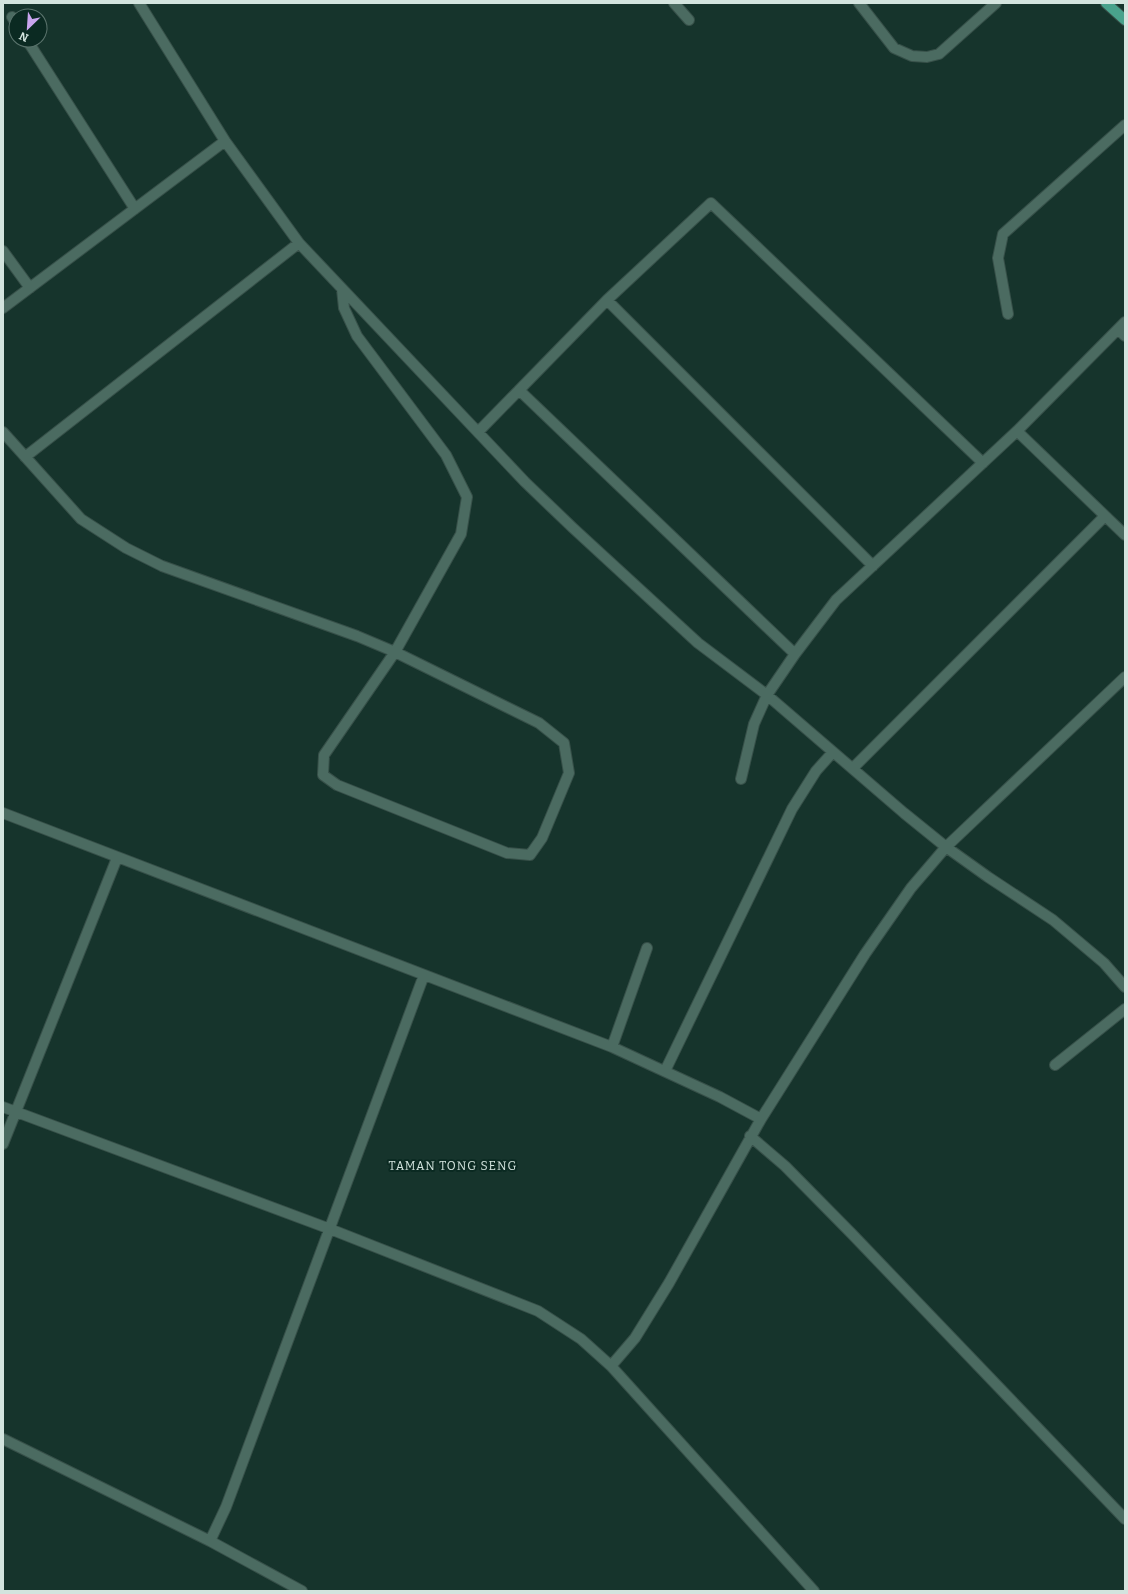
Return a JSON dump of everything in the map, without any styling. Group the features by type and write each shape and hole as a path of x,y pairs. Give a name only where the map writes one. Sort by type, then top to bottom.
{"main road":[{"path":"1106,3 1125,20"}],"street":[{"path":"139,3 225,141 299,243 525,482 698,643 767,695 904,813 946,847 1053,920 1104,963 1125,988"},
{"path":"674,3 689,20"},
{"path":"859,3 894,48 912,56 928,57 939,54 996,3"},
{"path":"32,48 135,209"},
{"path":"1008,314 998,258 1003,234 1125,125"},
{"path":"3,308 225,141"},
{"path":"478,432 607,300 711,203 983,463"},
{"path":"25,457 299,243"},
{"path":"3,250 30,288"},
{"path":"3,432 81,519 126,548 162,566 357,636 394,652 539,723 564,743 569,773 542,838 530,855 507,854 337,785 323,775 324,755 394,652 461,534 467,497 446,455 357,336 344,308 342,289"},
{"path":"607,300 873,566"},
{"path":"741,779 754,724 767,695 795,654 836,600 1017,431 1123,329"},
{"path":"519,390 795,654"},
{"path":"1017,431 1125,535"},
{"path":"853,768 1105,516"},
{"path":"611,1366 635,1338 669,1283 750,1136 865,954 911,888 946,847 1125,677"},
{"path":"665,1071 792,809 816,771 833,752"},
{"path":"3,813 612,1047 720,1097 761,1119"},
{"path":"3,1144 117,858"},
{"path":"612,1047 647,948"},
{"path":"210,1541 226,1507 424,975"},
{"path":"1055,1065 1125,1009"},
{"path":"3,1106 330,1229 538,1311 581,1339 611,1366 814,1591"},
{"path":"750,1136 785,1166 852,1234 1125,1519"},
{"path":"3,1439 210,1541 297,1590"}],"district":[{"name":"TAMAN TONG SENG","path":"453,1166"}]}
